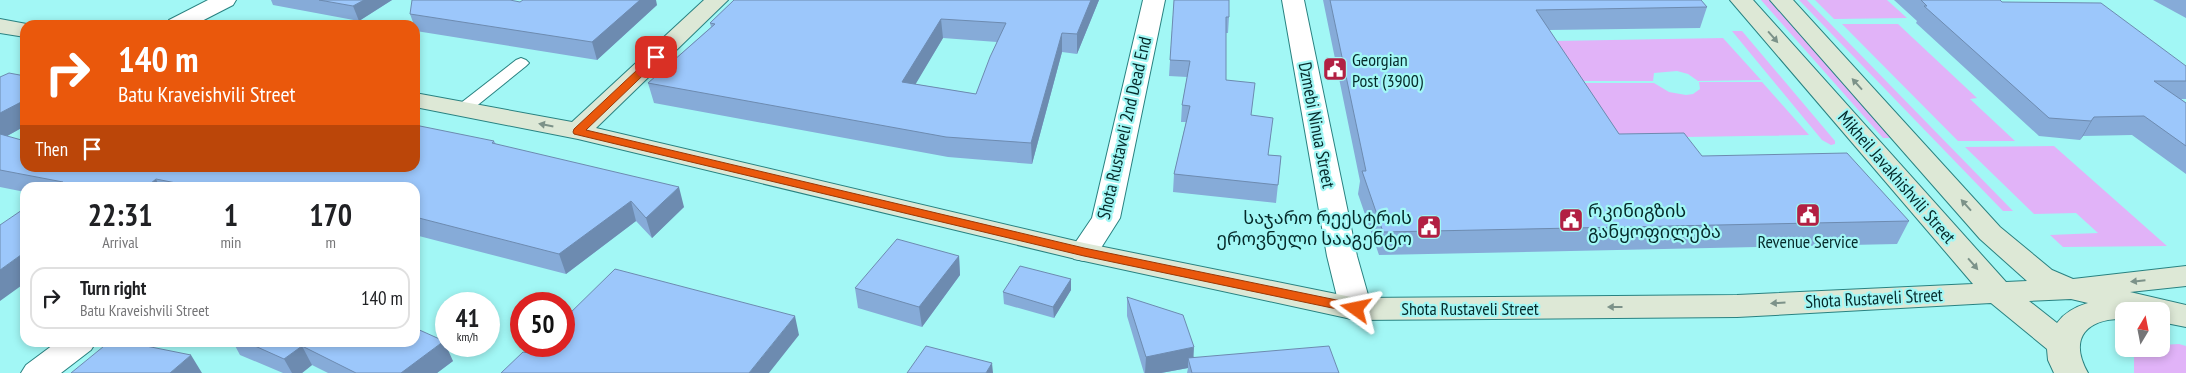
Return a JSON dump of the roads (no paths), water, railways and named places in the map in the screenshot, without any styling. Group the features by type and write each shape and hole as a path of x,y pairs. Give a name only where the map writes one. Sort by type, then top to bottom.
{"main road":[{"path":"578,132 717,0"},
{"name":"Mikheil Javakhishvili Street","path":"1741,0 1998,293 2062,344"},
{"name":"Mikheil Javakhishvili Street","path":"1781,0 1990,233 2041,276 2071,288"},
{"path":"0,26 20,29"},
{"name":"Shota Rustaveli Street","path":"420,101 578,132 1084,252 1356,309 1737,306 1939,294 1998,293 2071,288 2186,276"},
{"path":"2071,288 2174,313"},
{"path":"2071,373 2066,364 2062,344 2068,328 2082,317 2102,310 2129,307 2174,313"}],"street":[{"path":"187,20 225,0"},
{"name":"Shota Rustaveli 2nd Dead End","path":"1084,252 1106,218 1154,0"},
{"name":"Dzmebi Ninua Street","path":"1293,0 1342,256 1356,309"},
{"path":"38,373 73,347"}],"lane":[{"path":"463,109 521,63"}],"place":[{"name":"Georgian Post (3900)","path":"1335,69"},
{"name":"Revenue Service","path":"1808,215"},
{"name":"რკინიგზის განყოფილება","path":"1571,220"},
{"name":"საჯარო რეესტრის ეროვნული სააგენტო","path":"1429,227"}]}
